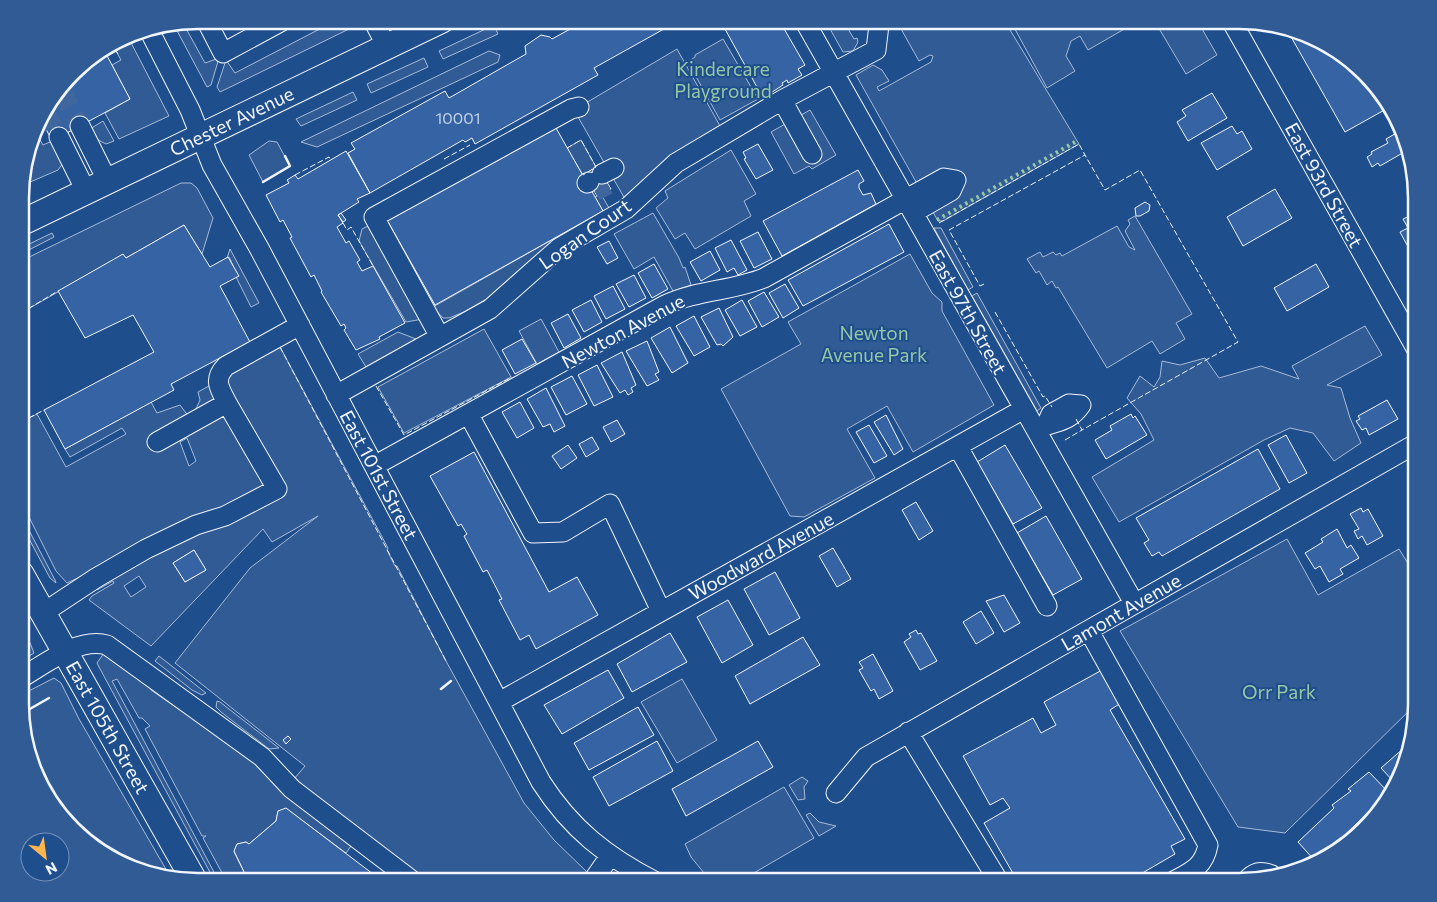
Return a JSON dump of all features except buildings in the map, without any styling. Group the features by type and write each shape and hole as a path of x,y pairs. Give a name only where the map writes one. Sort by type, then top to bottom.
{"main road":[{"name":"Chester Avenue","path":"29,220 424,29"},
{"name":"East 105th Street","path":"29,587 190,873"}],"street":[{"path":"211,29 223,53 267,29"},
{"path":"378,29 387,47"},
{"name":"East 97th Street","path":"809,29 1024,409 1041,427 1134,603"},
{"name":"Logan Court","path":"336,394 490,309 559,248 630,205 676,163 782,100 876,50 879,29"},
{"name":"East 93rd Street","path":"1236,29 1408,334"},
{"name":"East 101st Street","path":"151,36 202,136 212,166 300,325 499,702 554,802 579,829 610,856 640,873"},
{"path":"782,100 812,154"},
{"path":"440,337 374,218 571,109 579,107"},
{"path":"70,131 98,187"},
{"name":"Newton Avenue","path":"374,466 665,305 687,296 732,288 764,278 909,207"},
{"path":"43,613 96,578 146,549 196,525 232,513 277,489 217,384 219,373 226,366 300,325"},
{"path":"157,442 227,403"},
{"name":"Woodward Avenue","path":"499,702 1024,409"},
{"path":"469,415 534,533 563,532 610,504 661,611"},
{"path":"958,447 1047,606"},
{"name":"Lamont Avenue","path":"836,793 866,757 1408,448"},
{"path":"1089,631 1208,845 1206,858 1188,873"},
{"path":"29,674 79,646 101,643 118,651 262,757 292,789 402,873"},
{"path":"908,732 994,873"},
{"path":"598,873 610,856"}],"shaded area":[{"path":"320,29 349,29 220,92 217,87 226,60 235,73"},
{"path":"486,29 496,29 498,34 443,59 439,51"},
{"path":"830,29 848,29 854,39 857,38 858,42 853,51 843,52"},
{"path":"901,29 1009,29 1079,144 943,221 938,221 856,75 873,65 882,70 889,81 877,87 879,91 931,62 933,56 930,55 919,61"},
{"path":"1015,29 1124,29 1088,50 1080,36 1071,41 1066,56 1075,71 1047,88"},
{"path":"1159,29 1202,29 1217,55 1186,74"},
{"path":"177,30 187,30 205,63 219,58 211,85 207,87"},
{"name":"Kindercare Playground","path":"723,39 758,99 720,120 688,62 695,55"},
{"path":"131,43 169,116 119,139 105,113 130,99 112,65 121,60 115,50"},
{"path":"677,49 720,126 625,199 574,110"},
{"path":"489,51 500,55 498,62 317,147 301,142"},
{"path":"424,58 428,67 371,93 367,84"},
{"path":"353,92 357,100 301,126 296,119"},
{"path":"810,110 836,155 812,169 809,166 794,174 771,132"},
{"path":"103,121 114,141 106,144 98,140 90,129"},
{"path":"40,139 43,145 52,141 64,162 58,170 30,182 32,165"},
{"path":"581,140 596,167 583,175 567,148"},
{"path":"269,141 277,142 290,166 263,182 249,155"},
{"path":"731,150 756,194 744,201 751,216 695,249 685,233 675,239 656,208 668,198 665,191"},
{"path":"181,183 191,183 197,188 213,218 202,254 184,225 126,258 123,255 29,308 29,257"},
{"path":"601,194 609,208 545,248 497,293 464,312 449,318 443,318 433,307 603,211 595,197"},
{"path":"653,213 683,268 685,267 691,285 673,291 654,257 634,269 614,234"},
{"path":"1135,216 1192,314 1176,323 1185,339 1160,354 1152,341 1107,368 1058,287 1056,288 1052,281 1047,285 1039,271 1036,273 1027,259 1040,252 1043,257 1053,252 1056,255 1060,253 1062,256 1117,226 1129,247 1135,250 1125,231 1130,224 1128,220"},
{"path":"370,225 423,319 406,322 359,241 362,229"},
{"path":"934,228 941,228 973,287 968,290"},
{"path":"52,233 54,237 29,250 29,244"},
{"path":"230,249 259,303 251,307 236,277 238,276 229,257 227,258"},
{"path":"910,254 932,293 942,302 942,311 994,405 913,452 887,406 847,429 875,478 804,517 790,516 721,389 801,344 788,322"},
{"path":"977,293 1041,408 1037,411 972,296"},
{"path":"541,319 559,352 537,364 519,331"},
{"path":"1365,326 1382,355 1327,385 1341,388 1350,418 1361,443 1334,461 1313,433 1290,428 1264,440 1119,522 1092,477 1154,440 1141,414 1127,398 1140,376 1154,387 1160,377 1162,361 1180,365 1205,358 1219,378 1261,366 1299,379 1292,366"},
{"path":"484,329 511,377 404,433 378,387"},
{"path":"398,332 416,339 366,367 358,354"},
{"path":"280,347 388,548 387,550 395,566 397,566 446,661 524,803 554,840 588,873 416,873 294,779 305,766 175,663 250,568 318,516 272,542 263,529 151,646 89,600 92,596 114,583 113,581 97,590 84,575 67,583 56,571 29,517 29,418 37,414 66,467 126,434 122,428 70,457 65,449 151,402 157,413 180,405 189,417 196,409 200,400 198,392","holes":["187,438 196,461 189,466 180,442","194,550 206,570 185,582 173,563","139,576 146,587 131,597 124,586"]},
{"path":"29,530 56,583 50,578 29,539"},
{"name":"Orr Park","path":"1287,539 1318,595 1399,549 1408,564 1408,712 1285,833 1238,827 1120,631"},
{"path":"29,644 34,653 29,656"},
{"path":"104,653 149,678 151,690 260,765 281,791 351,846 346,853 287,809 278,811 276,821 249,844 246,842 237,844 234,852 244,873 222,873 203,838 206,836 202,836 145,729 150,726 142,718 139,718 117,679 112,681 214,873 210,873 97,663"},
{"path":"159,656 206,693 202,695 192,690 155,661"},
{"path":"54,678 61,683 79,719 166,870 123,856 104,845 78,824 57,798 46,779 35,748 30,726 29,691"},
{"path":"682,679 717,740 677,763 641,702"},
{"path":"217,701 279,748 269,749 221,712 216,707"},
{"path":"802,777 808,781 804,787 805,799 798,800 789,785"},
{"path":"784,787 814,838 754,873 704,873 691,857 685,844"},
{"path":"810,813 819,822 836,826 819,836 806,815"}],"tunnel":[{"path":"64,95 80,126"},
{"path":"49,118 59,137"},
{"path":"595,192 608,185"}],"hedge":[{"path":"937,220 1077,141"}],"fence":[{"path":"115,50 118,54"},
{"path":"567,148 581,140 596,167 583,175"},
{"path":"939,223 1079,144 1085,155 949,230 980,286 984,284"},
{"path":"444,159 470,145"},
{"path":"1076,419 1082,430 1238,342 1140,170 1105,190 1085,155"},
{"path":"295,175 329,157 331,160"},
{"path":"343,223 347,230 351,227 373,266"},
{"path":"29,308 58,291"},
{"path":"995,312 1043,397 1045,396 1052,407"},
{"path":"280,347 446,661"},
{"path":"376,386 404,435 512,377"},
{"path":"29,418 44,410"},
{"path":"1065,440 1082,430"}],"wall":[{"path":"263,182 290,166 285,156"},
{"path":"441,689 451,681"},
{"path":"29,709 49,698"}],"park label":[{"name":"Newton Avenue Park","path":"874,344"}]}
